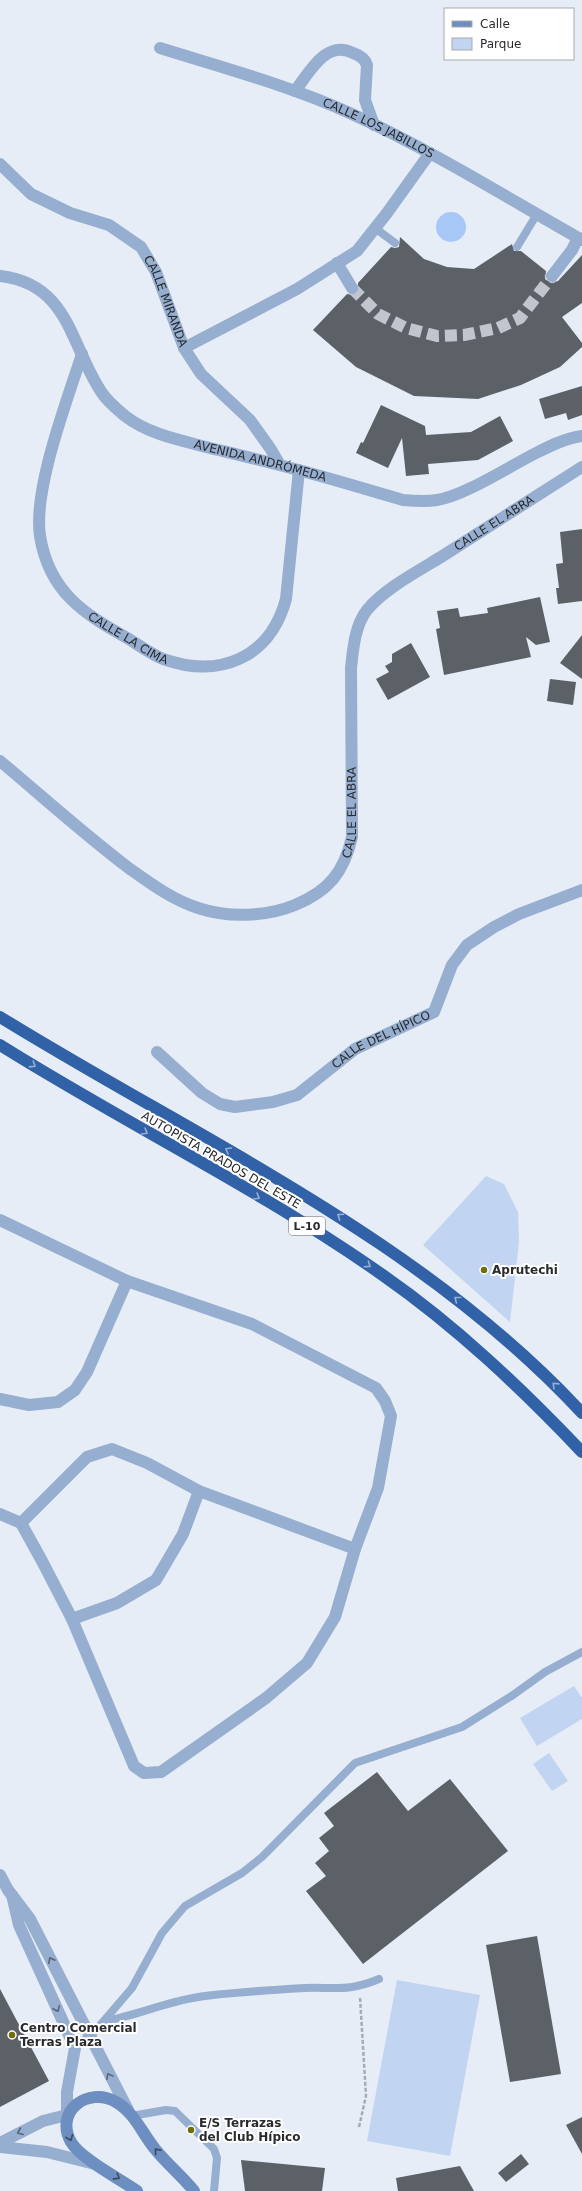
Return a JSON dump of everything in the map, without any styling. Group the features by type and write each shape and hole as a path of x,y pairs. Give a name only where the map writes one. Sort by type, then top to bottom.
{"highway":[{"name":"AUTOPISTA PRADOS DEL ESTE","path":"0,1017 60,1054 337,1214 456,1298 504,1337 582,1413"},
{"name":"AUTOPISTA PRADOS DEL ESTE","path":"0,1045 55,1080 320,1234 385,1277 499,1367 582,1452"}],"main road":[{"path":"137,2191 95,2164 72,2143 66,2125 67,2115 78,2102 94,2096 105,2097 116,2102 130,2113 155,2149 194,2191"},
{"path":"184,2179 200,2191"}],"street":[{"name":"CALLE LOS JABILLOS","path":"160,48 295,91 351,113 430,153 580,239"},
{"path":"295,91 325,54 337,49 347,49 358,55 367,64 366,100 374,125"},
{"path":"184,348 297,289 356,251 375,228 430,153"},
{"name":"CALLE MIRANDA","path":"0,164 31,194 70,214 109,225 141,247 156,272 184,348 201,374 250,420 280,465"},
{"path":"552,276 580,239"},
{"path":"337,263 352,288"},
{"name":"AVENIDA ANDRÓMEDA","path":"0,276 24,282 39,289 51,299 66,317 82,354 105,397 125,416 145,429 168,437 299,470 403,500 438,500 471,487 559,443 582,436"},
{"name":"CALLE LA CIMA","path":"82,354 48,464 41,500 40,536 45,555 56,581 71,600 85,613 162,658 196,666 233,663 247,655 268,639 282,614 286,599 299,470"},
{"name":"CALLE EL ABRA","path":"0,761 105,850 158,889 197,908 224,914 256,914 284,910 314,897 330,883 341,869 348,853 352,837 351,668 356,636 366,611 378,599 422,569 582,467"},
{"name":"CALLE DEL HÍPICO","path":"157,1052 202,1093 220,1104 235,1107 291,1098 304,1091 355,1049 434,1012 452,965 467,945 494,927 519,914 582,890"},
{"path":"0,1220 127,1281 252,1324 376,1388 386,1400 392,1416 378,1488 354,1549 335,1617 307,1663 266,1698 160,1772 144,1773 134,1766 72,1619 21,1523 0,1514"},
{"path":"0,1399 29,1405 58,1402 75,1390 87,1372 127,1281"},
{"path":"21,1523 87,1456 112,1449 146,1463 199,1492 354,1549"},
{"path":"72,1619 117,1602 156,1580 183,1534 199,1492"},
{"path":"0,1875 18,1925 74,2045 67,2092 67,2115 43,2121 0,2143"},
{"path":"6,1893 30,1919 130,2113"},
{"path":"0,2147 47,2152 95,2164"}],"lane":[{"path":"516,248 537,214"},
{"path":"375,228 395,243"},
{"path":"74,2045 90,2037 132,1988 162,1933 185,1906 242,1873 262,1857 355,1764 462,1727 513,1695 545,1672 582,1652"},
{"path":"105,2021 131,2017 175,2001 205,1996 306,1988 334,1990 360,1987 379,1979"},
{"path":"130,2113 166,2110 175,2111 214,2149 217,2158 214,2191"}],"path":[{"path":"359,2127 366,2096 360,1987"}],"green space":[{"name":"Aprutechi","path":"486,1176 504,1184 518,1212 519,1242 510,1322 423,1245"},
{"path":"574,1686 582,1698 582,1719 537,1746 520,1718"},
{"path":"549,1753 568,1781 552,1791 533,1764"},
{"path":"397,1980 480,1995 450,2156 367,2141"}],"shaded area":[{"path":"451,212 462,216 466,227 462,238 451,242 440,238 436,227 440,216"}],"building":[{"path":"400,237 424,259 447,267 474,269 512,244 514,251 521,251 546,271 545,279 551,283 558,281 582,255 582,303 562,317 582,343 582,347 560,367 521,385 478,399 414,396 356,367 313,330 347,294 353,295 358,292 358,283 391,247 399,247"},
{"path":"582,386 582,415 568,420 566,413 545,419 539,399"},
{"path":"381,405 425,426 426,435 471,432 500,416 513,441 478,460 428,464 429,474 406,476 402,438 388,468 356,453 361,442 363,443"},
{"path":"582,529 582,601 558,604 556,588 559,588 556,564 563,563 560,532"},
{"path":"540,597 550,642 536,645 526,637 531,657 444,675 436,629 440,628 437,611 458,608 460,617 488,613 487,608"},
{"path":"582,635 582,679 560,663"},
{"path":"411,643 430,677 388,700 376,679 389,672 385,666 392,662 392,654"},
{"path":"550,679 576,682 573,705 547,701"},
{"path":"377,1772 408,1811 450,1779 508,1851 363,1964 306,1891 326,1876 315,1863 329,1851 319,1838 334,1826 324,1813"},
{"path":"537,1936 561,2074 510,2082 486,1945"},
{"name":"Centro Comercial Terras Plaza","path":"0,1989 49,2081 0,2107"},
{"path":"582,2117 582,2154 566,2125"},
{"path":"521,2154 529,2164 506,2182 498,2173"},
{"path":"241,2160 325,2168 322,2191 245,2191"},
{"path":"460,2166 474,2191 398,2191 396,2178"}],"tunnel":[{"path":"352,288 378,314 406,328 437,336 464,335 498,328 520,318 552,276"}],"place":[{"name":"Aprutechi","path":"484,1270"},
{"name":"Centro Comercial Terras Plaza","path":"12,2035"},
{"name":"E/S Terrazas del Club Hípico","path":"191,2130"}]}
